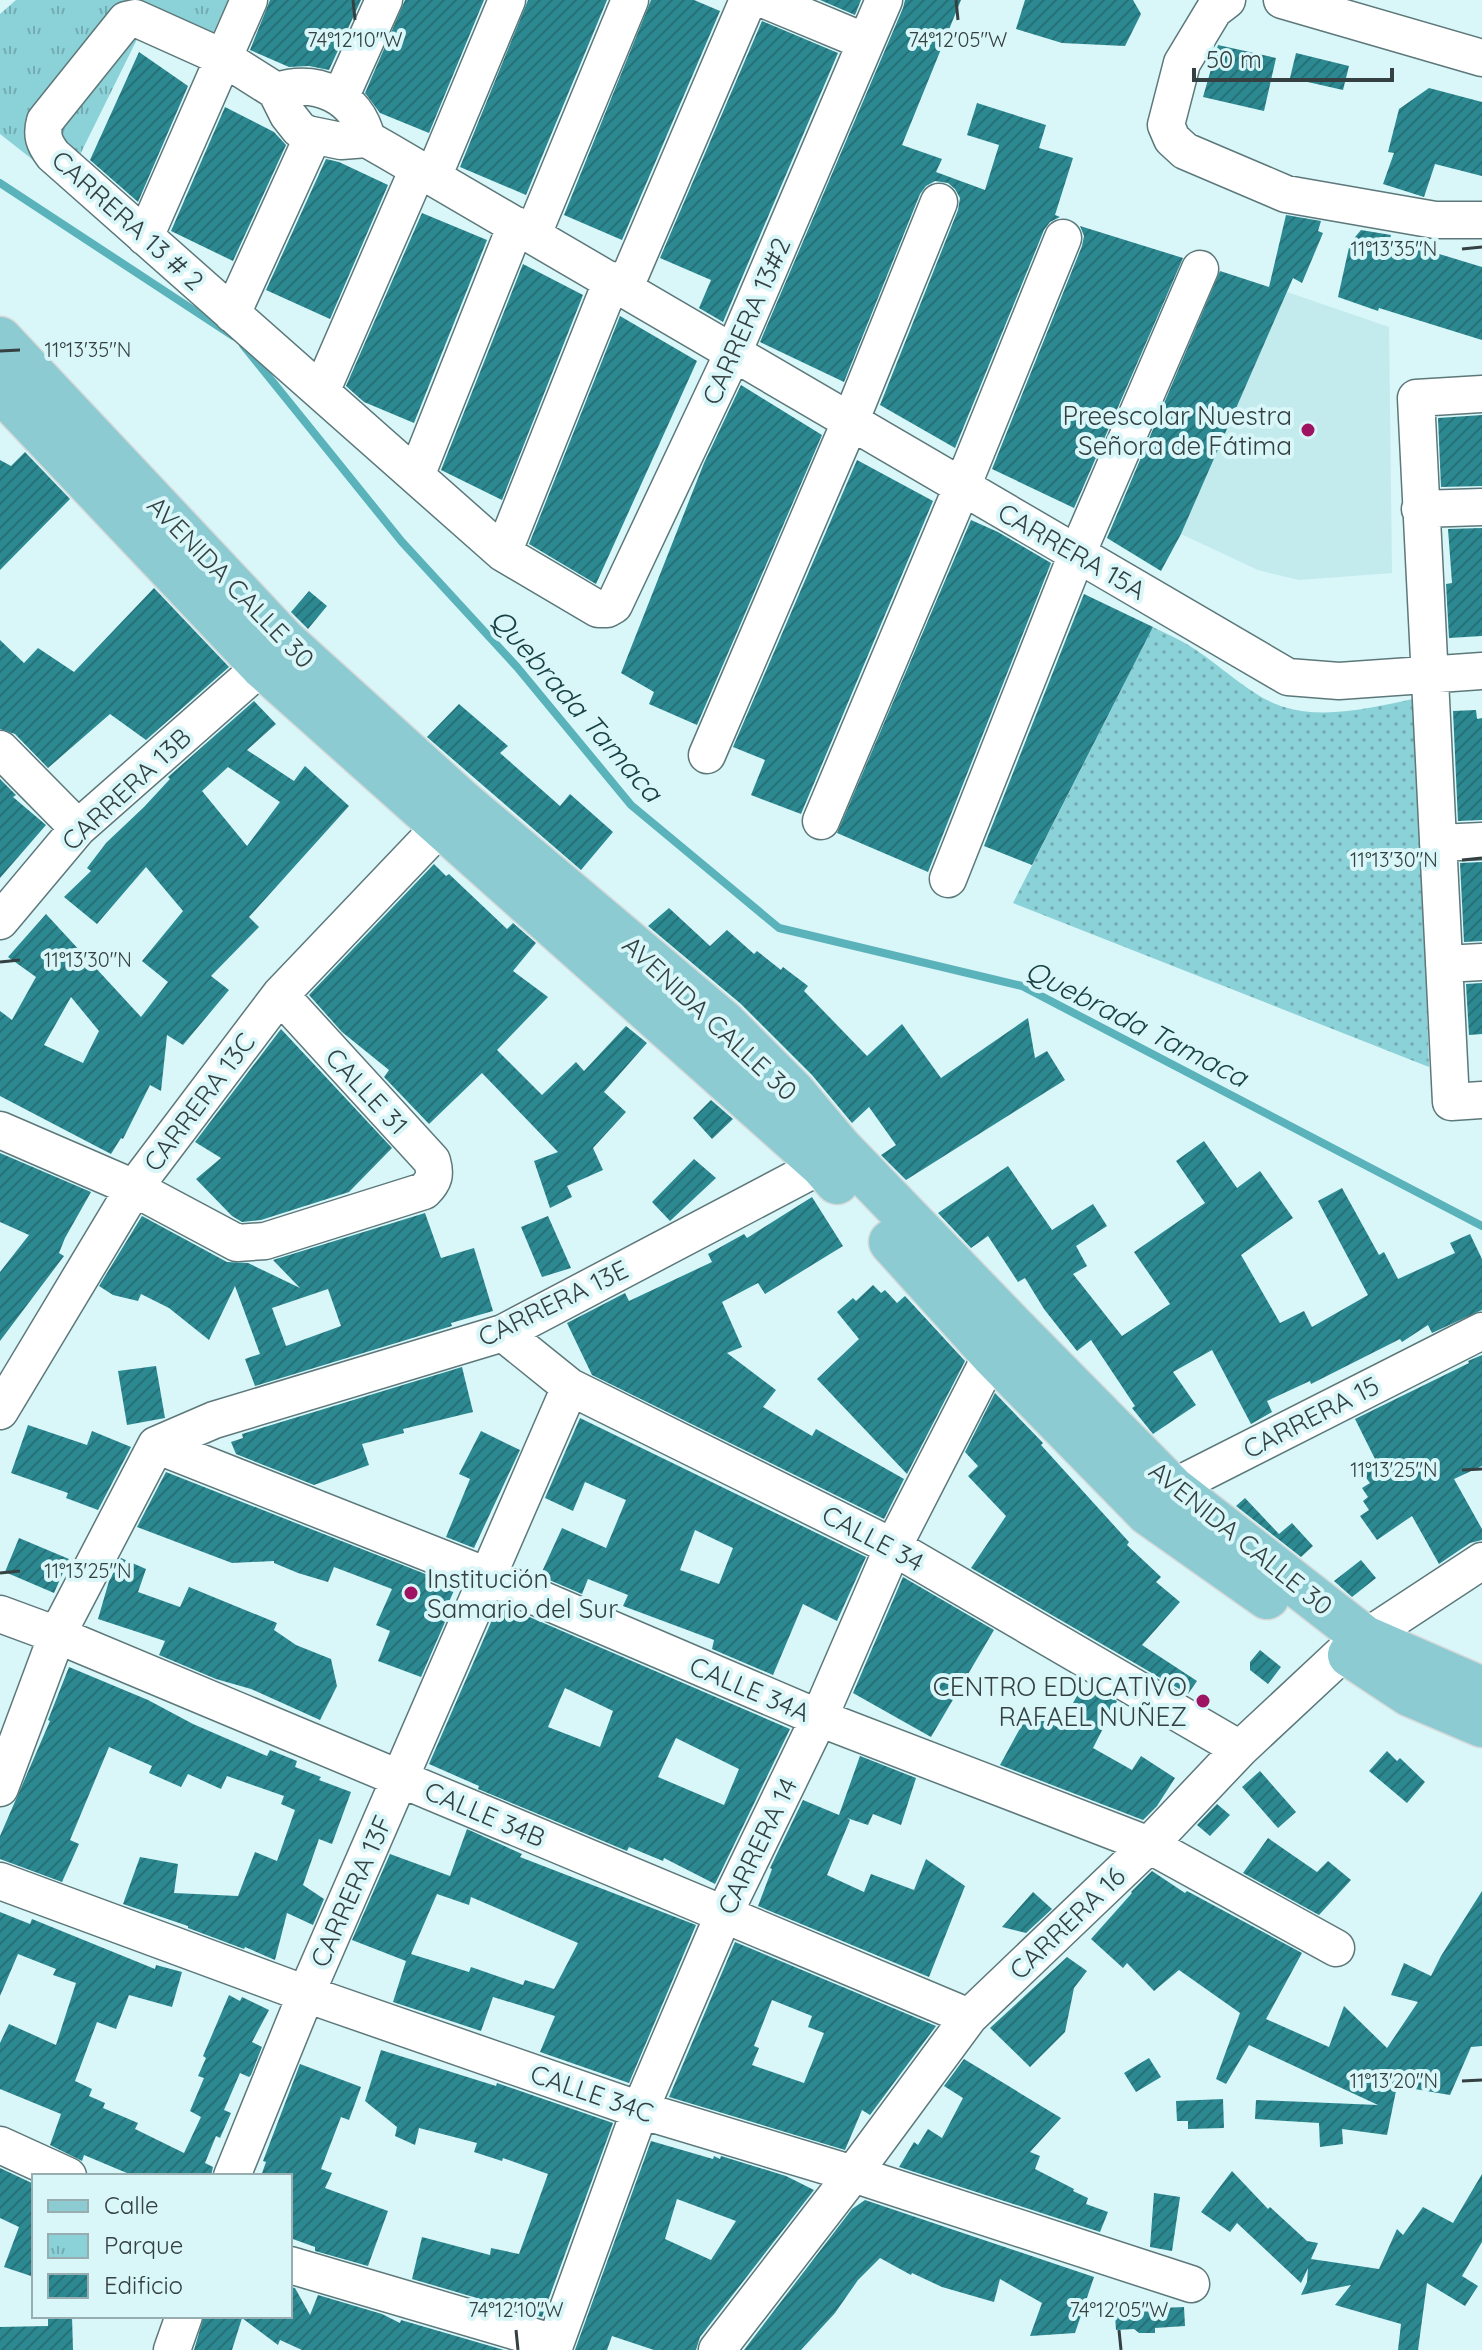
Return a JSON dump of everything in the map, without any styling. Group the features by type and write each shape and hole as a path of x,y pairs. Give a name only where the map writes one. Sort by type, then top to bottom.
{"main road":[{"name":"AVENIDA CALLE 30","path":"0,339 284,641 462,802 723,1022 794,1093 831,1157 992,1354 1160,1500 1355,1645 1409,1694 1482,1725"},
{"name":"AVENIDA CALLE 30","path":"0,389 262,666 442,825 831,1157 1012,1326 1160,1500"},
{"name":"AVENIDA CALLE 30","path":"1355,1645 1482,1689"}],"street":[{"path":"145,237 249,0"},
{"path":"340,98 384,0"},
{"path":"321,392 507,0"},
{"path":"416,476 630,0"},
{"path":"503,553 618,283 748,0"},
{"path":"765,0 866,42"},
{"name":"CARRERA 13#2","path":"618,598 733,353 884,0"},
{"path":"1227,0 1214,10 1182,63 1166,125 1172,139 1185,151 1286,194 1435,220 1482,220"},
{"path":"1282,0 1482,58"},
{"name":"CARRERA 13 # 2","path":"313,136 299,129 279,101 276,91 224,58 135,18 126,20 45,121 42,132 45,144 53,155 503,553 598,609 607,609 618,598"},
{"path":"276,91 312,87 330,91 356,116 367,139 733,353"},
{"path":"232,314 313,136 341,141 367,139"},
{"path":"707,755 850,422 939,202"},
{"path":"821,821 1063,238"},
{"path":"948,879 1077,554 1200,269"},
{"name":"CARRERA 15A","path":"733,353 1288,677 1339,681 1482,671"},
{"path":"1466,1101 1444,964 1416,398 1482,394"},
{"path":"1420,509 1482,507"},
{"name":"CARRERA 13B","path":"0,921 78,828 262,666"},
{"path":"0,749 78,828"},
{"name":"CARRERA 13C","path":"0,1411 134,1188 280,995 442,825"},
{"path":"1438,843 1482,841"},
{"path":"1444,964 1482,962"},
{"name":"CALLE 31","path":"134,1188 237,1243 265,1241 424,1191 433,1182 435,1170 432,1161 280,995"},
{"path":"0,1130 134,1188"},
{"name":"CARRERA 13E","path":"156,1445 214,1420 503,1333 831,1157"},
{"name":"CARRERA 15","path":"1160,1500 1482,1331"},
{"name":"CALLE 34","path":"503,1333 570,1387 893,1547 1240,1749"},
{"name":"CARRERA 14","path":"554,2346 640,2110 723,1916 819,1718 893,1547 992,1354"},
{"name":"CARRERA 13F","path":"233,2174 306,1994 570,1387"},
{"path":"0,1788 57,1635 156,1445"},
{"name":"CALLE 34A","path":"156,1445 487,1576 819,1718 1149,1845 1336,1948"},
{"name":"CARRERA 16","path":"717,2350 969,2017 1149,1845 1240,1749 1355,1645 1482,1561"},
{"name":"CALLE 34B","path":"0,1614 401,1778 969,2017"},
{"name":"CALLE 34C","path":"0,1881 306,1994 640,2110 853,2174 1191,2284"},
{"path":"0,2145 64,2174"},
{"path":"292,2266 554,2346"}],"shaded area":[{"name":"Preescolar Nuestra Señora de Fátima","path":"1287,292 1389,327 1392,573 1299,580 1258,570 1181,534"}],"green space":[{"path":"16,0 228,0 210,40 148,17 65,185 0,134 0,14"},
{"path":"1153,627 1191,647 1262,697 1284,707 1333,712 1417,698 1429,1067 1013,903"}],"building":[{"path":"270,0 361,0 329,70 309,66 289,67 250,50"},
{"path":"405,0 484,0 429,133 380,113 365,93"},
{"path":"528,0 607,0 526,195 460,167"},
{"path":"651,0 694,0 720,11 622,240 564,215"},
{"path":"820,0 861,0 855,15"},
{"path":"905,0 961,0 902,145 942,159 936,172 985,190 999,145 967,135 977,103 1046,125 1039,148 1073,158 1055,215 1060,217 1050,222 1044,230 955,448 880,405 958,210 960,198 948,183 935,181 920,194 844,382 760,342"},
{"path":"1025,0 1133,0 1141,14 1125,46 1062,43 1016,29"},
{"path":"762,21 838,53 723,322 699,308 711,280 660,258"},
{"path":"1218,45 1276,58 1264,111 1203,97"},
{"path":"139,52 188,86 138,202 90,160"},
{"path":"1296,53 1349,66 1343,90 1290,78"},
{"path":"1429,88 1482,102 1482,176 1435,164 1424,197 1383,184 1394,153 1388,152 1399,109"},
{"path":"225,107 274,132 286,145 233,261 171,231"},
{"path":"326,159 388,185 330,319 266,290"},
{"path":"422,213 487,240 414,423 364,402 346,386"},
{"path":"1286,215 1321,221 1318,231 1323,233 1302,283 1293,278 1181,534 1161,571 1107,538 1220,271 1269,287"},
{"path":"1080,226 1183,258 1074,508 992,469 1082,246 1084,236"},
{"path":"1361,230 1391,235 1390,239 1482,267 1482,340 1338,297 1350,243"},
{"path":"523,264 583,295 502,500 441,470"},
{"path":"620,316 697,361 596,584 529,544"},
{"path":"741,385 822,435 697,725 649,704 654,692 621,673 704,463"},
{"path":"1482,415 1482,486 1441,487 1438,418"},
{"path":"25,452 70,499 0,570 0,460 11,466"},
{"path":"857,460 933,501 801,814 751,795 765,760 733,747"},
{"path":"971,520 1051,563 928,872 837,833"},
{"path":"1482,528 1482,636 1449,638 1446,584 1452,583 1448,529"},
{"path":"154,588 229,667 146,740 110,714 48,768 15,734 0,729 0,640 24,663 38,648 74,672"},
{"path":"309,591 327,606 308,629 291,612"},
{"path":"1084,594 1153,627 1032,865 984,846"},
{"path":"254,701 276,724 247,750 294,781 305,766 349,806 249,917 259,927 211,976 229,990 183,1045 167,1035 161,1091 150,1085 123,1139 111,1154 0,1096 0,1011 12,1020 36,977 8,957 46,914 141,1017 168,982 142,961 183,911 146,867 97,924 64,897 91,871 87,868 106,843 144,807 170,779 168,777","holes":["228,767 280,802 247,846 202,791","71,997 99,1031 83,1063 44,1045"]},
{"path":"459,704 508,746 500,753 560,806 570,794 613,832 581,870 427,737"},
{"path":"1476,710 1477,719 1482,718 1482,820 1458,821 1453,711"},
{"path":"0,779 16,795 13,797 46,825 0,878"},
{"path":"1482,862 1482,941 1464,942 1460,863"},
{"path":"434,864 446,876 449,874 507,929 513,923 536,943 513,971 548,997 497,1050 542,1095 576,1062 584,1071 626,1026 647,1043 604,1092 626,1112 593,1148 603,1170 567,1186 572,1197 550,1208 534,1161 558,1152 482,1073 429,1124 384,1077 389,1070 342,1032 309,995"},
{"path":"669,908 710,946 727,930 754,954 757,951 781,970 783,967 808,986 804,991 867,1056 902,1024 941,1078 1028,1018 1035,1058 1047,1051 1065,1080 906,1180 881,1155 896,1145 869,1107 852,1123 812,1075 741,1004 648,926"},
{"path":"1482,983 1482,1034 1469,1035 1466,984"},
{"path":"281,1029 392,1148 349,1192 261,1220 242,1222 232,1216 196,1179 221,1158 195,1142"},
{"path":"711,1100 733,1119 712,1139 693,1118"},
{"path":"1204,1141 1237,1188 1260,1171 1293,1218 1241,1255 1280,1323 1304,1311 1312,1327 1368,1295 1318,1201 1342,1188 1379,1255 1384,1252 1398,1279 1455,1253 1450,1243 1470,1234 1482,1259 1482,1310 1432,1333 1428,1325 1402,1342 1400,1339 1311,1384 1310,1381 1267,1401 1272,1412 1251,1424 1212,1350 1173,1372 1196,1405 1153,1434 1132,1408 1135,1406 1091,1340 1077,1351 1044,1309 1025,1278 1018,1282 988,1236 971,1248 938,1213 1008,1166 1052,1230 1093,1204 1107,1226 1076,1246 1087,1266 1073,1274 1122,1336 1170,1304 1134,1252 1205,1203 1176,1161"},
{"path":"0,1153 91,1192 65,1238 59,1253 64,1256 0,1341 0,1272 29,1235 0,1222"},
{"path":"694,1159 716,1178 670,1221 652,1202"},
{"path":"812,1197 843,1246 765,1294 758,1283 722,1302 742,1347 727,1353 776,1390 763,1407 812,1436 816,1429 904,1479 884,1519 592,1375 567,1323 625,1293 629,1301 712,1262 708,1254 744,1234 747,1238"},
{"path":"425,1213 441,1258 474,1248 493,1311 255,1386 245,1359 260,1354 235,1286 209,1340 169,1308 141,1294 138,1301 113,1295 99,1286 142,1216 227,1262 248,1263 300,1288 273,1260","holes":["328,1289 341,1326 286,1346 272,1308"]},
{"path":"548,1216 571,1268 542,1277 521,1227"},
{"path":"873,1285 881,1293 885,1290 897,1303 905,1296 965,1361 907,1474 817,1379 859,1339 837,1312 853,1298 856,1301"},
{"path":"1482,1355 1482,1466 1454,1479 1482,1529 1482,1540 1470,1543 1439,1564 1412,1516 1377,1540 1360,1516 1369,1510 1363,1501 1368,1497 1362,1488 1370,1483 1361,1471 1376,1461 1355,1419"},
{"path":"156,1366 165,1418 127,1425 118,1371"},
{"path":"462,1367 473,1412 403,1429 404,1433 362,1444 369,1465 314,1485 236,1454 231,1442 243,1438 242,1434"},
{"path":"995,1393 1129,1542 1127,1545 1161,1577 1156,1582 1180,1602 1142,1645 1197,1681 1188,1694 971,1568 1006,1516 968,1476 978,1466 965,1452"},
{"path":"580,1418 866,1557 837,1621 803,1604 773,1675 712,1649 714,1640 623,1606 628,1595 588,1579 582,1594 540,1576 562,1528 606,1548 626,1500 585,1482 573,1511 545,1498","holes":["695,1530 733,1548 719,1584 680,1570"]},
{"path":"28,1425 87,1445 92,1431 131,1447 98,1510 66,1498 68,1493 11,1473"},
{"path":"481,1431 520,1450 474,1548 446,1537 470,1479 459,1474"},
{"path":"166,1472 456,1586 441,1620 445,1622 421,1677 378,1661 390,1631 376,1625 392,1589 334,1567 328,1582 298,1573 274,1561 232,1563 137,1527"},
{"path":"1245,1498 1279,1534 1292,1523 1313,1546 1301,1557 1236,1506"},
{"path":"19,1538 69,1559 54,1593 5,1572"},
{"path":"121,1558 146,1569 138,1592 180,1607 189,1587 277,1623 274,1630 296,1645 331,1659 337,1686 320,1720 251,1689 216,1679 159,1655 165,1641 98,1619 109,1581"},
{"path":"1361,1560 1376,1578 1352,1597 1334,1581"},
{"path":"903,1577 994,1630 931,1737 853,1693"},
{"path":"499,1604 790,1729 715,1884 664,1858 663,1861 629,1847 627,1851 478,1789 479,1786 429,1764","holes":["565,1688 613,1711 600,1747 548,1727","676,1738 739,1769 724,1805 658,1777"]},
{"path":"1260,1650 1281,1667 1268,1684 1250,1670 1250,1662"},
{"path":"69,1667 267,1756 270,1750 297,1761 295,1767 351,1792 332,1844 319,1839 303,1885 324,1899 313,1925 287,1913 275,1960 123,1904 140,1857 178,1864 174,1893 238,1896 255,1852 277,1861 295,1810 281,1804 284,1796 227,1776 221,1789 188,1774 181,1787 149,1773 152,1766 109,1747 70,1840 79,1844 62,1882 0,1859 0,1836 50,1721"},
{"path":"1091,1687 1117,1701 1093,1748 1132,1770 1141,1756 1175,1778 1157,1806 1143,1820 1000,1765 1029,1712 1059,1728 1078,1694 1086,1697"},
{"path":"1387,1751 1397,1761 1400,1758 1425,1782 1407,1803 1369,1771"},
{"path":"860,1756 916,1778 901,1825 873,1814 868,1825 847,1818 850,1820 827,1875 864,1892 871,1874 914,1890 926,1859 965,1886 929,1977 758,1906 770,1868 803,1800 839,1815"},
{"path":"1260,1771 1296,1812 1278,1828 1242,1787"},
{"path":"1217,1804 1230,1815 1210,1836 1197,1825"},
{"path":"467,1829 522,1854 520,1857 696,1925 629,2083 540,2052 555,2016 493,1997 481,2031 393,2002 406,1961 352,1940 390,1854 450,1876","holes":["437,1894 469,1905 471,1897 578,1943 554,1989 525,1980 523,1985 471,1967 469,1972 411,1954"]},
{"path":"1268,1838 1317,1872 1328,1861 1351,1880 1319,1915 1243,1873"},
{"path":"1152,1871 1185,1893 1187,1891 1302,1953 1266,2019 1329,2047 1344,2006 1387,2048 1418,2002 1391,1995 1404,1963 1431,1976 1482,1891 1482,2046 1471,2047 1450,2095 1397,2086 1387,2135 1342,2129 1343,2144 1320,2147 1319,2123 1255,2119 1256,2100 1378,2105 1249,2045 1226,2084 1216,2079 1240,2013 1179,1970 1154,1991 1127,1963 1123,1968 1091,1939"},
{"path":"1033,1892 1052,1909 1026,1933 1002,1927"},
{"path":"0,1912 30,1924 32,1919 155,1969 156,1965 182,1972 172,2007 129,1995 116,2029 97,2022 75,2081 92,2089 89,2096 105,2103 103,2108 138,2123 135,2129 184,2153 201,2117 190,2111 204,2078 198,2076 206,2058 203,2056 229,1995 240,2001 242,1997 269,2010 252,2042 262,2047 251,2075 240,2073 224,2110 231,2113 220,2138 216,2136 205,2163 213,2167 211,2174 129,2174 84,2155 82,2161 50,2145 61,2114 0,2089 0,2043 9,2024 56,2045 76,1983 53,1975 56,1969 18,1954 0,1996"},
{"path":"735,1942 936,2026 870,2115 862,2110 845,2150 669,2097","holes":["772,2000 812,2016 808,2027 824,2033 804,2083 752,2065 759,2048 754,2046"]},
{"path":"1067,1957 1087,1971 1074,1988 1065,2032 1030,2067 990,2028"},
{"path":"381,2050 496,2086 497,2083 613,2123 542,2317 412,2279 422,2237 490,2255 491,2248 519,2254 548,2174 503,2158 502,2161 474,2152 477,2143 419,2128 415,2145 395,2136 397,2127 365,2101"},
{"path":"1149,2058 1161,2077 1136,2092 1124,2073"},
{"path":"964,2059 1061,2118 1030,2152 1040,2156 1035,2169 1088,2198 1086,2204 1108,2212 1100,2232 899,2167 914,2142 918,2145 928,2129 942,2138 963,2098 944,2086"},
{"path":"300,2064 361,2087 349,2120 341,2117 321,2169 332,2173 325,2188 388,2211 368,2266 315,2251 315,2247 292,2239 292,2174 262,2174 266,2162 263,2161"},
{"path":"1223,2099 1224,2128 1188,2129 1188,2121 1177,2121 1176,2101"},
{"path":"651,2141 713,2159 714,2156 720,2159 721,2156 786,2176 814,2190 700,2337 696,2350 654,2350 612,2336 607,2350 575,2350","holes":["677,2199 736,2221 711,2260 665,2239"]},
{"path":"0,2168 32,2183 32,2276 4,2267 19,2227 0,2218"},
{"path":"1232,2171 1268,2209 1270,2207 1307,2241 1318,2243 1311,2259 1379,2269 1397,2229 1403,2235 1423,2207 1453,2223 1482,2174 1482,2242 1462,2276 1478,2286 1465,2306 1427,2283 1418,2350 1398,2350 1401,2324 1335,2305 1351,2285 1301,2295 1307,2282 1308,2268 1301,2283 1237,2223 1230,2232 1201,2212"},
{"path":"1154,2193 1180,2197 1172,2251 1150,2247"},
{"path":"865,2200 1094,2277 1075,2333 1030,2336 1042,2303 1000,2279 994,2302 942,2287 880,2258 801,2350 744,2350 852,2209"},
{"path":"292,2287 310,2315 318,2295 382,2314 400,2323 401,2320 504,2350 302,2350 280,2340 278,2345 242,2318 292,2318"},
{"path":"1139,2304 1139,2309 1184,2307 1185,2326 1155,2328 1155,2333 1116,2330 1115,2315 1110,2310 1115,2310 1115,2305"},
{"path":"48,2318 72,2318 73,2350 0,2350 0,2327 48,2326"},
{"path":"203,2318 242,2318 232,2350 194,2350"}],"waterway":[{"name":"Quebrada Tamaca","path":"0,183 233,336"},
{"name":"Quebrada Tamaca","path":"243,345 402,542 517,667 631,805 779,928 1022,986 1482,1226"}],"place":[{"name":"Preescolar Nuestra Señora de Fátima","path":"1308,430"},
{"name":"Institución Samario del Sur","path":"411,1593"},
{"name":"CENTRO EDUCATIVO RAFAEL NUÑEZ","path":"1203,1701"}]}
